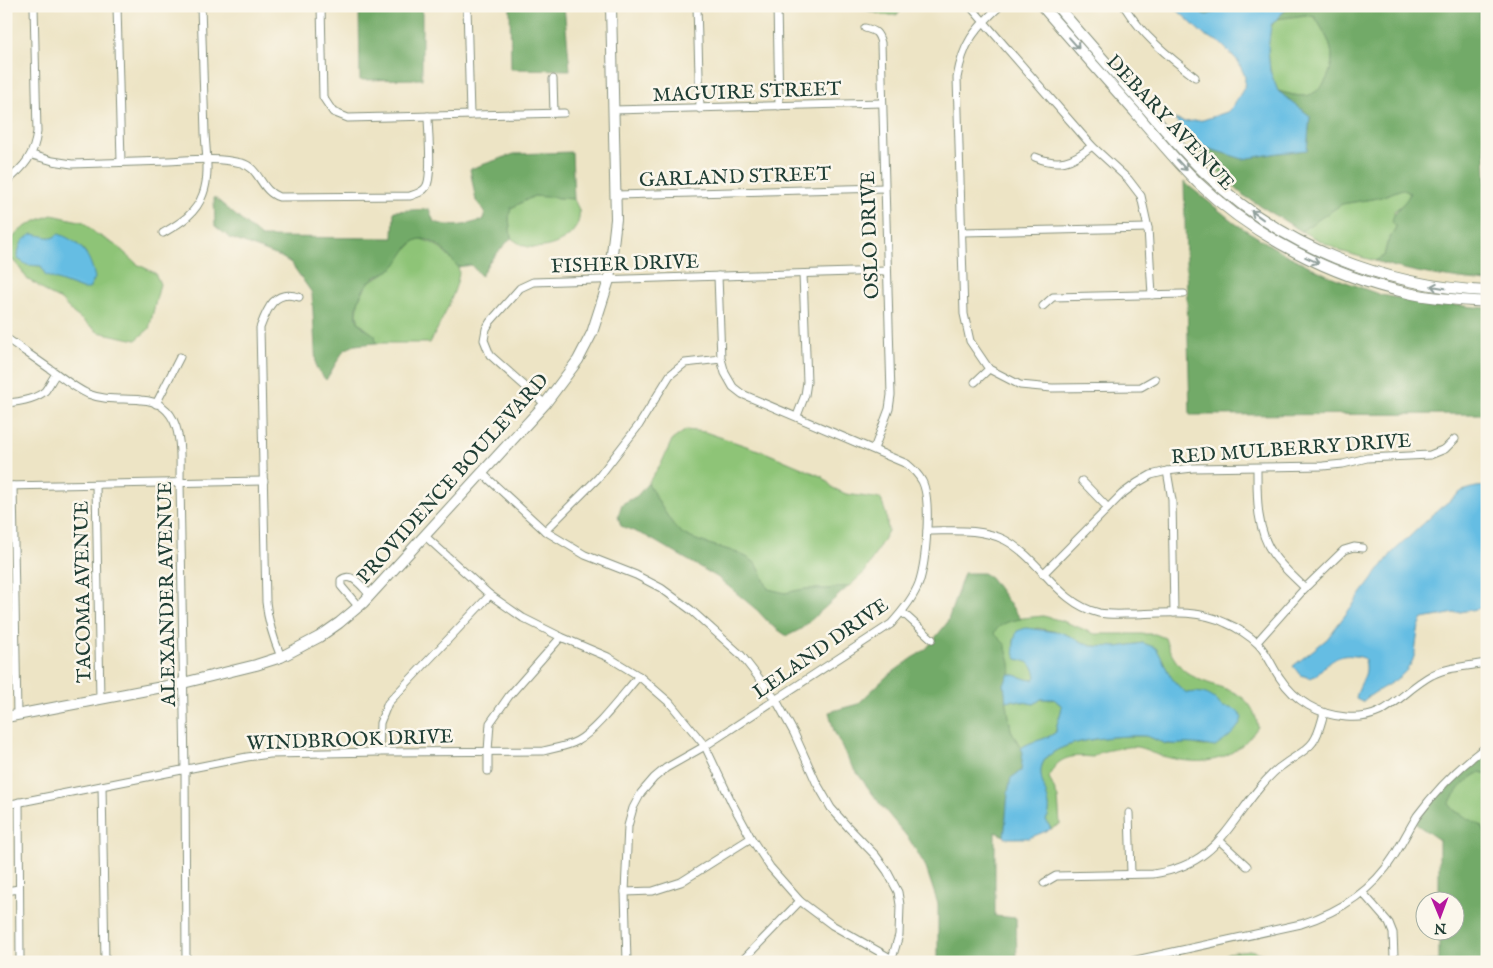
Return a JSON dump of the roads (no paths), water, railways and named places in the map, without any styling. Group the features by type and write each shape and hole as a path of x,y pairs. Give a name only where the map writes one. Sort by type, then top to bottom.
{"main road":[{"name":"PROVIDENCE BOULEVARD","path":"11,716 183,683 256,665 281,657 318,637 339,623 370,595 546,404 578,360 592,333 609,280 614,241 616,195 610,6"},
{"name":"DEBARY AVENUE","path":"1042,6 1164,146 1199,183 1229,208 1269,236 1302,255 1338,272 1377,285 1408,293 1452,300 1487,302"},
{"name":"DEBARY AVENUE","path":"1057,6 1175,142 1206,174 1232,197 1273,226 1324,253 1380,274 1455,290 1487,291"}],"street":[{"path":"6,182 22,168 32,154 37,132 34,6"},
{"path":"117,6 121,162"},
{"path":"163,233 189,216 197,206 205,188 206,159 201,6"},
{"path":"321,6 323,98 333,112 348,118 564,113"},
{"path":"467,6 470,115"},
{"path":"697,6 700,109"},
{"path":"777,6 778,106"},
{"path":"970,6 1092,146 1128,179 1141,196 1148,228 1152,295"},
{"path":"1000,6 972,35 960,58 957,78 964,314 970,341 989,368 1020,385 1052,388 1141,387 1155,379"},
{"path":"1124,6 1131,18 1169,57 1195,77"},
{"name":"OSLO DRIVE","path":"865,28 879,34 881,44 890,396 889,409 874,449"},
{"path":"553,79 554,113"},
{"name":"MAGUIRE STREET","path":"613,110 882,103"},
{"path":"32,154 53,161 72,164 206,159 246,165 258,175 267,191 279,197 410,196 424,189 429,179 428,116"},
{"path":"1034,157 1047,162 1062,162 1077,158 1092,146"},
{"name":"GARLAND STREET","path":"616,195 884,188"},
{"path":"962,232 1148,228"},
{"name":"FISHER DRIVE","path":"546,404 490,355 484,340 486,329 490,322 520,288 533,282 886,271"},
{"path":"797,416 805,395 807,382 803,274"},
{"name":"LELAND DRIVE","path":"627,962 625,892 628,826 633,808 641,793 666,768 705,746 891,624 902,612 918,584 926,556 926,492 923,482 917,473 907,464 742,394 733,387 725,373 721,359 718,276"},
{"path":"281,657 267,618 260,328 265,313 282,295 291,294 299,297"},
{"path":"1043,306 1054,298 1184,294"},
{"path":"6,338 78,389 96,397 110,400 142,400 156,404 180,357"},
{"path":"545,531 598,478 639,425 670,375 685,363 721,359"},
{"path":"975,382 989,368"},
{"path":"6,403 35,397 44,391 56,374"},
{"name":"ALEXANDER AVENUE","path":"156,404 172,416 177,427 180,446 186,962"},
{"name":"RED MULBERRY DRIVE","path":"1043,574 1122,494 1151,475 1192,468 1323,466 1343,464 1367,458 1430,454 1445,449 1455,439"},
{"path":"1257,468 1258,504 1262,534 1274,556 1305,588"},
{"path":"1167,471 1172,500 1174,613"},
{"path":"425,536 490,595 523,618 608,657 639,676 670,703 705,746 751,838 770,867 800,901 832,925 894,961 900,922 898,892 887,870 831,808 816,782 794,733 776,700 741,655 691,610 661,588 636,575 584,555 545,531 482,473"},
{"path":"11,716 10,486 264,481"},
{"path":"1082,481 1108,508"},
{"name":"TACOMA AVENUE","path":"96,485 100,698"},
{"path":"927,531 972,531 996,536 1014,546 1063,595 1082,607 1099,613 1116,615 1174,613 1212,617 1227,623 1257,642 1267,654 1280,679 1293,695 1306,705 1324,714 1354,717 1379,712 1395,704 1422,681 1439,672 1487,663"},
{"path":"1257,642 1305,588 1344,550 1354,547 1363,548"},
{"path":"358,606 341,586 341,580 349,576 353,578 370,595"},
{"path":"379,752 380,723 388,703 490,595"},
{"path":"902,612 932,639"},
{"path":"488,771 490,722 509,696 561,637"},
{"name":"WINDBROOK DRIVE","path":"6,805 246,757 270,754 543,750 564,747 578,741 590,732 639,676"},
{"path":"1044,883 1056,876 1153,874 1177,869 1203,856 1220,841 1261,786 1281,766 1313,742 1324,714"},
{"path":"1127,962 1150,959 1301,924 1318,919 1336,910 1363,893 1381,875 1394,857 1416,818 1443,784 1487,746"},
{"path":"102,786 105,962"},
{"path":"19,802 20,962"},
{"path":"1129,813 1131,873"},
{"path":"625,892 653,891 681,882 751,838"},
{"path":"1220,841 1247,866"},
{"path":"6,891 19,889"},
{"path":"1363,893 1389,923 1393,933 1394,957"},
{"path":"741,962 800,901"}],"water":[{"path":"1173,6 1207,15 1234,6 1289,6 1271,25 1268,50 1270,71 1278,91 1310,116 1307,150 1243,159 1194,144 1174,119 1184,122 1203,120 1227,112 1244,88 1245,78 1237,60 1219,42 1204,35"},
{"path":"33,234 52,238 59,234 74,241 87,256 95,278 89,289 82,289 49,277 45,275 41,266 27,265 18,259 21,244"},
{"path":"1487,486 1487,607 1423,619 1418,629 1415,653 1407,670 1362,702 1356,699 1366,670 1364,658 1354,656 1339,657 1330,661 1311,678 1300,675 1293,666 1327,639 1392,553 1439,509 1462,491"},
{"path":"1026,628 1063,633 1091,646 1118,647 1143,643 1156,648 1172,678 1181,688 1187,693 1207,694 1222,707 1236,710 1242,718 1240,723 1232,734 1215,747 1196,744 1167,744 1145,736 1134,736 1088,740 1059,749 1048,756 1042,765 1041,772 1049,807 1049,814 1046,820 1051,829 1029,838 1006,838 1004,836 1009,785 1011,778 1021,771 1023,752 1021,748 1056,732 1062,706 1054,699 1041,699 1034,704 1012,700 1006,701 1004,684 1009,674 1030,680 1036,677 1028,662 1017,659 1014,652 1017,631"}]}
